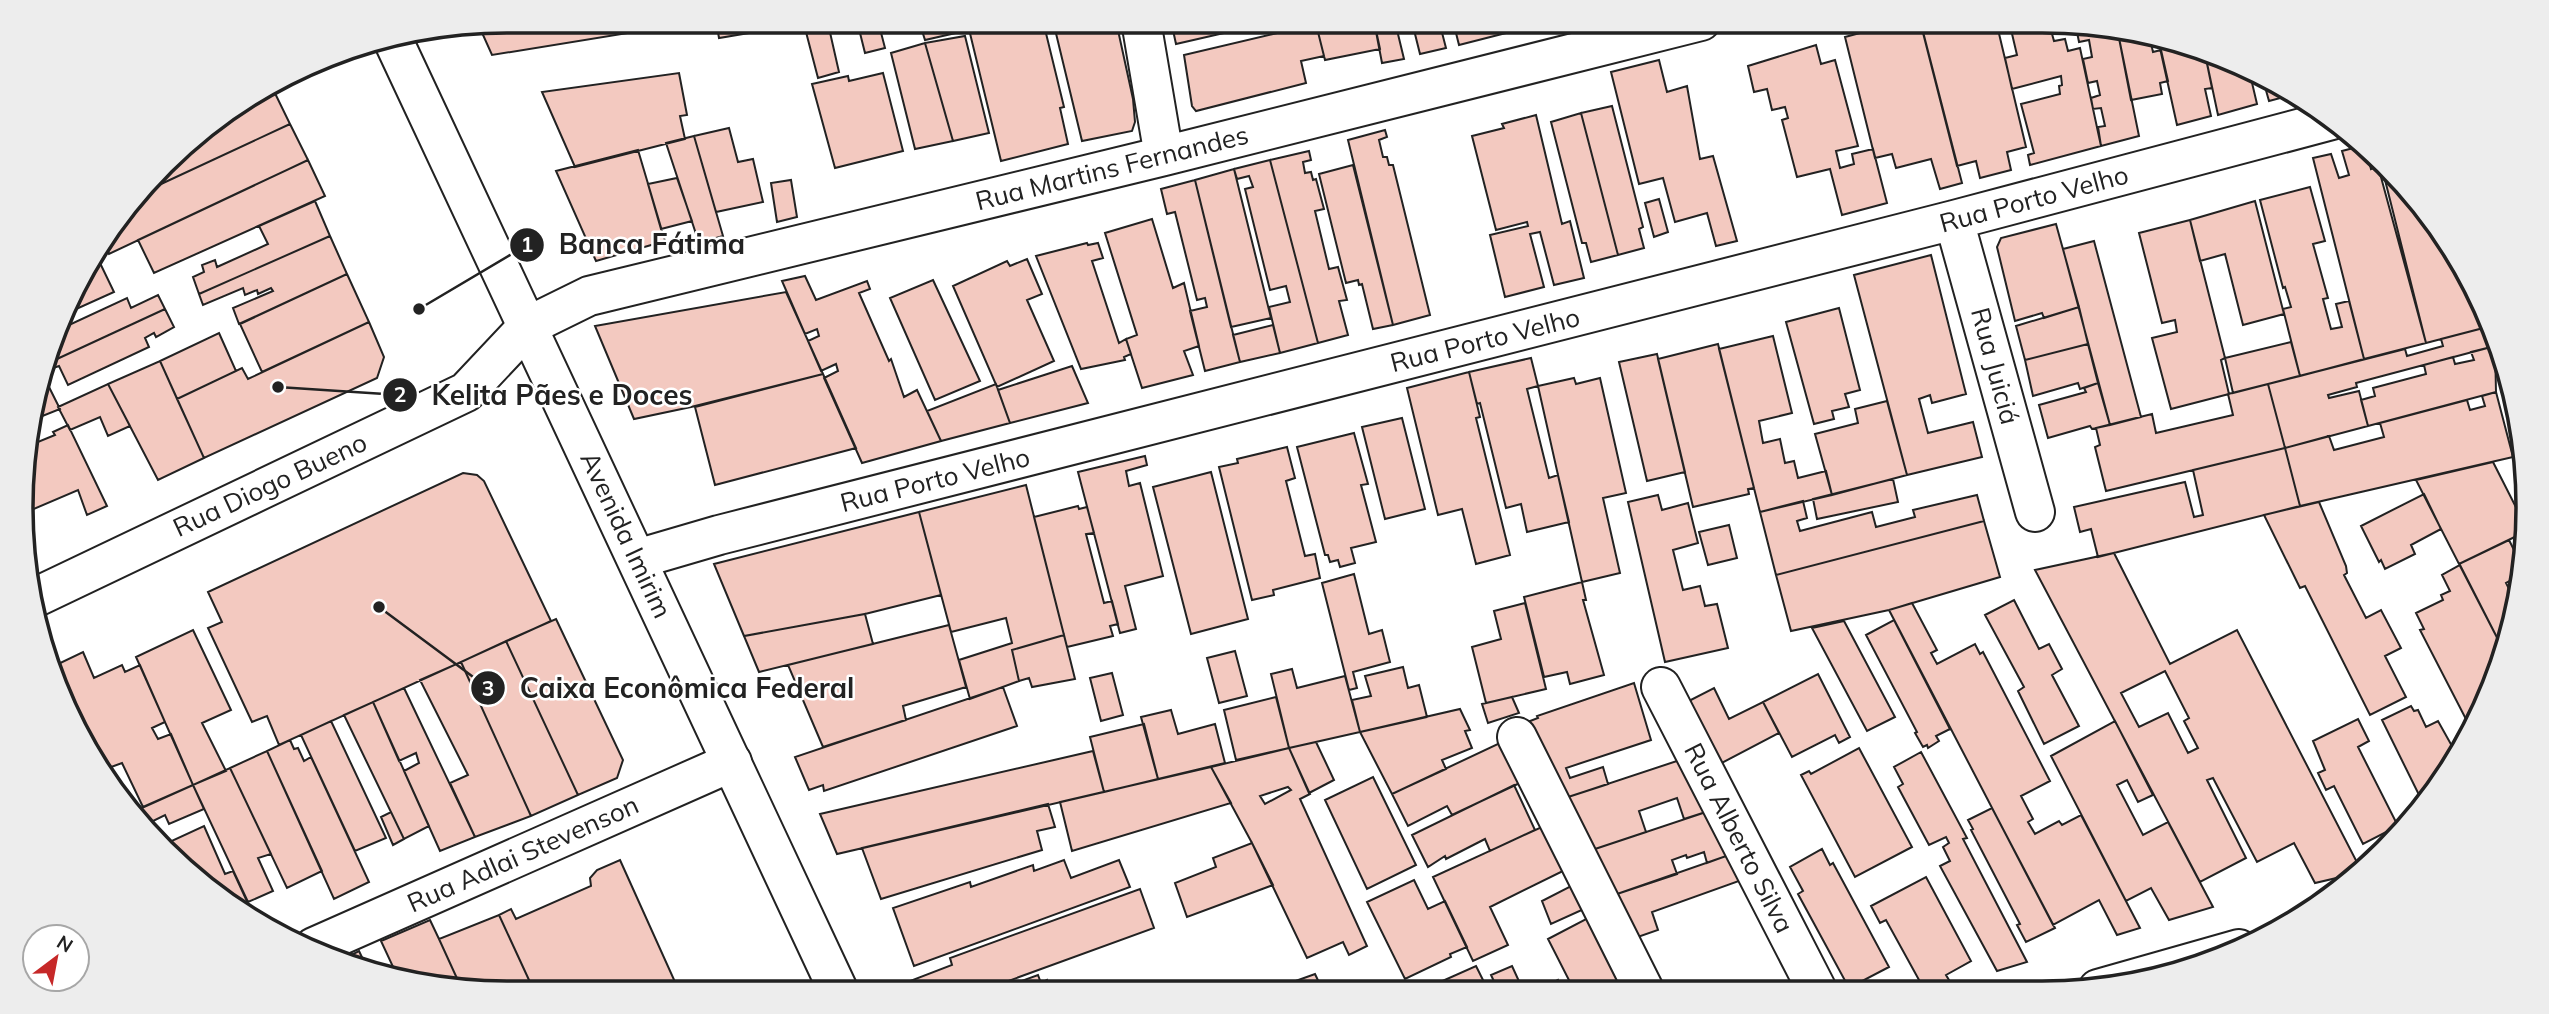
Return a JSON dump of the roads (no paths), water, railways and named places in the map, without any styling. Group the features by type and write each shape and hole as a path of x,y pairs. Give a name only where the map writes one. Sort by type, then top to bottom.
{"street":[{"path":"1143,33 1164,156"},
{"name":"Rua Martins Fernandes","path":"528,326 589,296 1653,33"},
{"name":"Avenida Imirim","path":"397,46 834,981"},
{"name":"Rua Porto Velho","path":"637,559 2319,123"},
{"name":"Rua Juiciá","path":"1954,220 2035,512"},
{"name":"Rua Diogo Bueno","path":"41,595 466,392 528,326"},
{"name":"Rua Alberto Silva","path":"1661,687 1812,981"},
{"path":"1517,737 1639,981"},
{"name":"Rua Adlai Stevenson","path":"322,943 732,762"}],"place":[{"name":"Banca Fátima","path":"419,309"},
{"name":"Kelita Pães e Doces","path":"278,387"},
{"name":"Caixa Econômica Federal","path":"379,607"}]}
